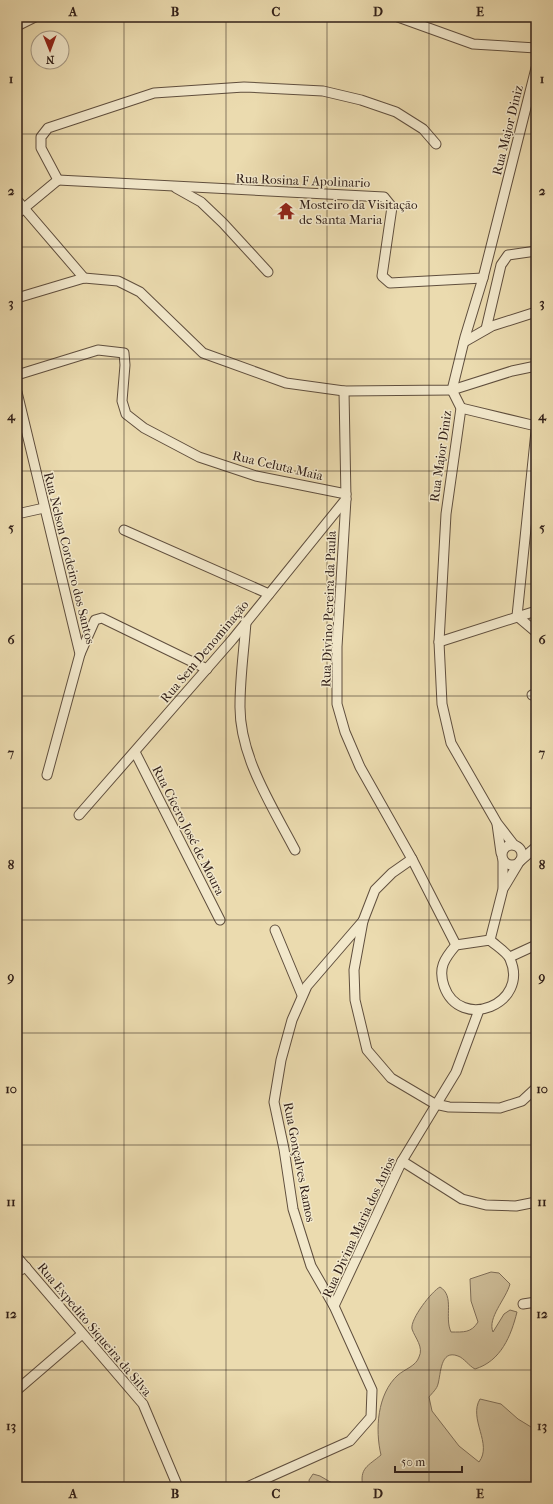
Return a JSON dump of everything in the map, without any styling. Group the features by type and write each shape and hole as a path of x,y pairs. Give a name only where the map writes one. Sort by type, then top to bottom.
{"street":[{"path":"17,26 35,17"},
{"path":"398,17 473,44 536,48"},
{"name":"Rua Major Diniz","path":"516,846 497,823 451,743 442,704 439,642 446,514 461,408 452,390 464,342 483,278 536,68"},
{"path":"20,211 58,180 41,148 41,137 48,128 154,93 244,87 323,91 361,100 396,112 422,129 436,144"},
{"name":"Rua Rosina F Apolinario","path":"58,180 175,188 384,197 392,208 382,276 390,283 483,278"},
{"path":"175,188 201,202 223,222 268,272"},
{"path":"17,200 20,211 84,278"},
{"path":"486,329 501,265 508,255 536,251"},
{"path":"17,298 84,278 118,281 140,292 203,353 286,383 344,390 452,390 512,371 536,366"},
{"path":"464,342 486,329 536,312"},
{"name":"Rua Celuta Maia","path":"17,375 98,350 124,353 125,365 122,401 126,414 144,428 199,457 249,473 346,496"},
{"name":"Rua Divino Pereira da Paula","path":"344,390 346,496 337,647 338,704 345,732 360,767 412,859 456,945"},
{"name":"Rua Nelson Cordeiro dos Santos","path":"17,392 80,654 47,775"},
{"path":"461,408 536,426"},
{"path":"517,616 536,431"},
{"name":"Rua Sem Denominação","path":"79,815 207,669 269,594 346,496"},
{"path":"17,514 44,508"},
{"path":"124,530 269,594"},
{"path":"439,642 536,611"},
{"path":"517,616 536,632"},
{"path":"80,654 95,620 102,618 207,669"},
{"path":"246,622 240,706 246,744 255,774 295,850"},
{"name":"Rua Cícero José de Moura","path":"135,752 220,920"},
{"name":"Rua Major Diniz","path":"497,823 502,857 503,889"},
{"path":"536,844 506,846 502,857 510,865 519,862 536,847"},
{"path":"490,940 503,889 519,862 522,853 516,846"},
{"path":"412,859 392,873 375,890 363,921 354,970 355,1000 367,1050 391,1078 435,1104 448,1107 500,1108 522,1101 536,1088"},
{"name":"Rua Gonçalves Ramos","path":"334,1306 311,1266 293,1209 284,1148 274,1102 280,1060 292,1020 302,995 307,986 363,921"},
{"path":"275,930 302,995"},
{"path":"490,940 510,957 514,975 509,992 496,1005 479,1010 461,1007 447,994 441,977 444,959 456,945 490,940"},
{"path":"510,957 536,945"},
{"name":"Rua Divina Maria dos Anjos","path":"247,1487 350,1441 371,1417 372,1390 334,1306 402,1161 435,1104 456,1072 479,1010"},
{"path":"402,1161 462,1199 486,1205 516,1206 536,1202"},
{"name":"Rua Expedito Siqueira da Silva","path":"17,1257 142,1404 178,1487"},
{"path":"17,1272 26,1267"},
{"path":"523,1304 536,1302"},
{"path":"17,1390 82,1334"}],"shaded area":[{"path":"491,1272 499,1273 510,1284 495,1315 492,1327 493,1332 504,1314 510,1310 517,1312 512,1330 498,1354 492,1360 475,1369 458,1356 448,1356 442,1364 436,1389 429,1397 432,1411 459,1446 479,1462 483,1455 482,1439 477,1415 477,1407 480,1399 501,1404 518,1419 536,1430 536,1487 363,1487 362,1476 364,1471 381,1455 378,1424 379,1413 386,1392 398,1375 418,1360 420,1346 412,1329 412,1324 418,1312 427,1299 440,1287 447,1296 448,1320 451,1332 463,1332 470,1330 478,1322 471,1301 470,1279"},
{"path":"313,1474 320,1476 339,1487 310,1487 309,1480"}],"place":[{"name":"Mosteiro da Visitação de Santa Maria","path":"286,211"}]}
